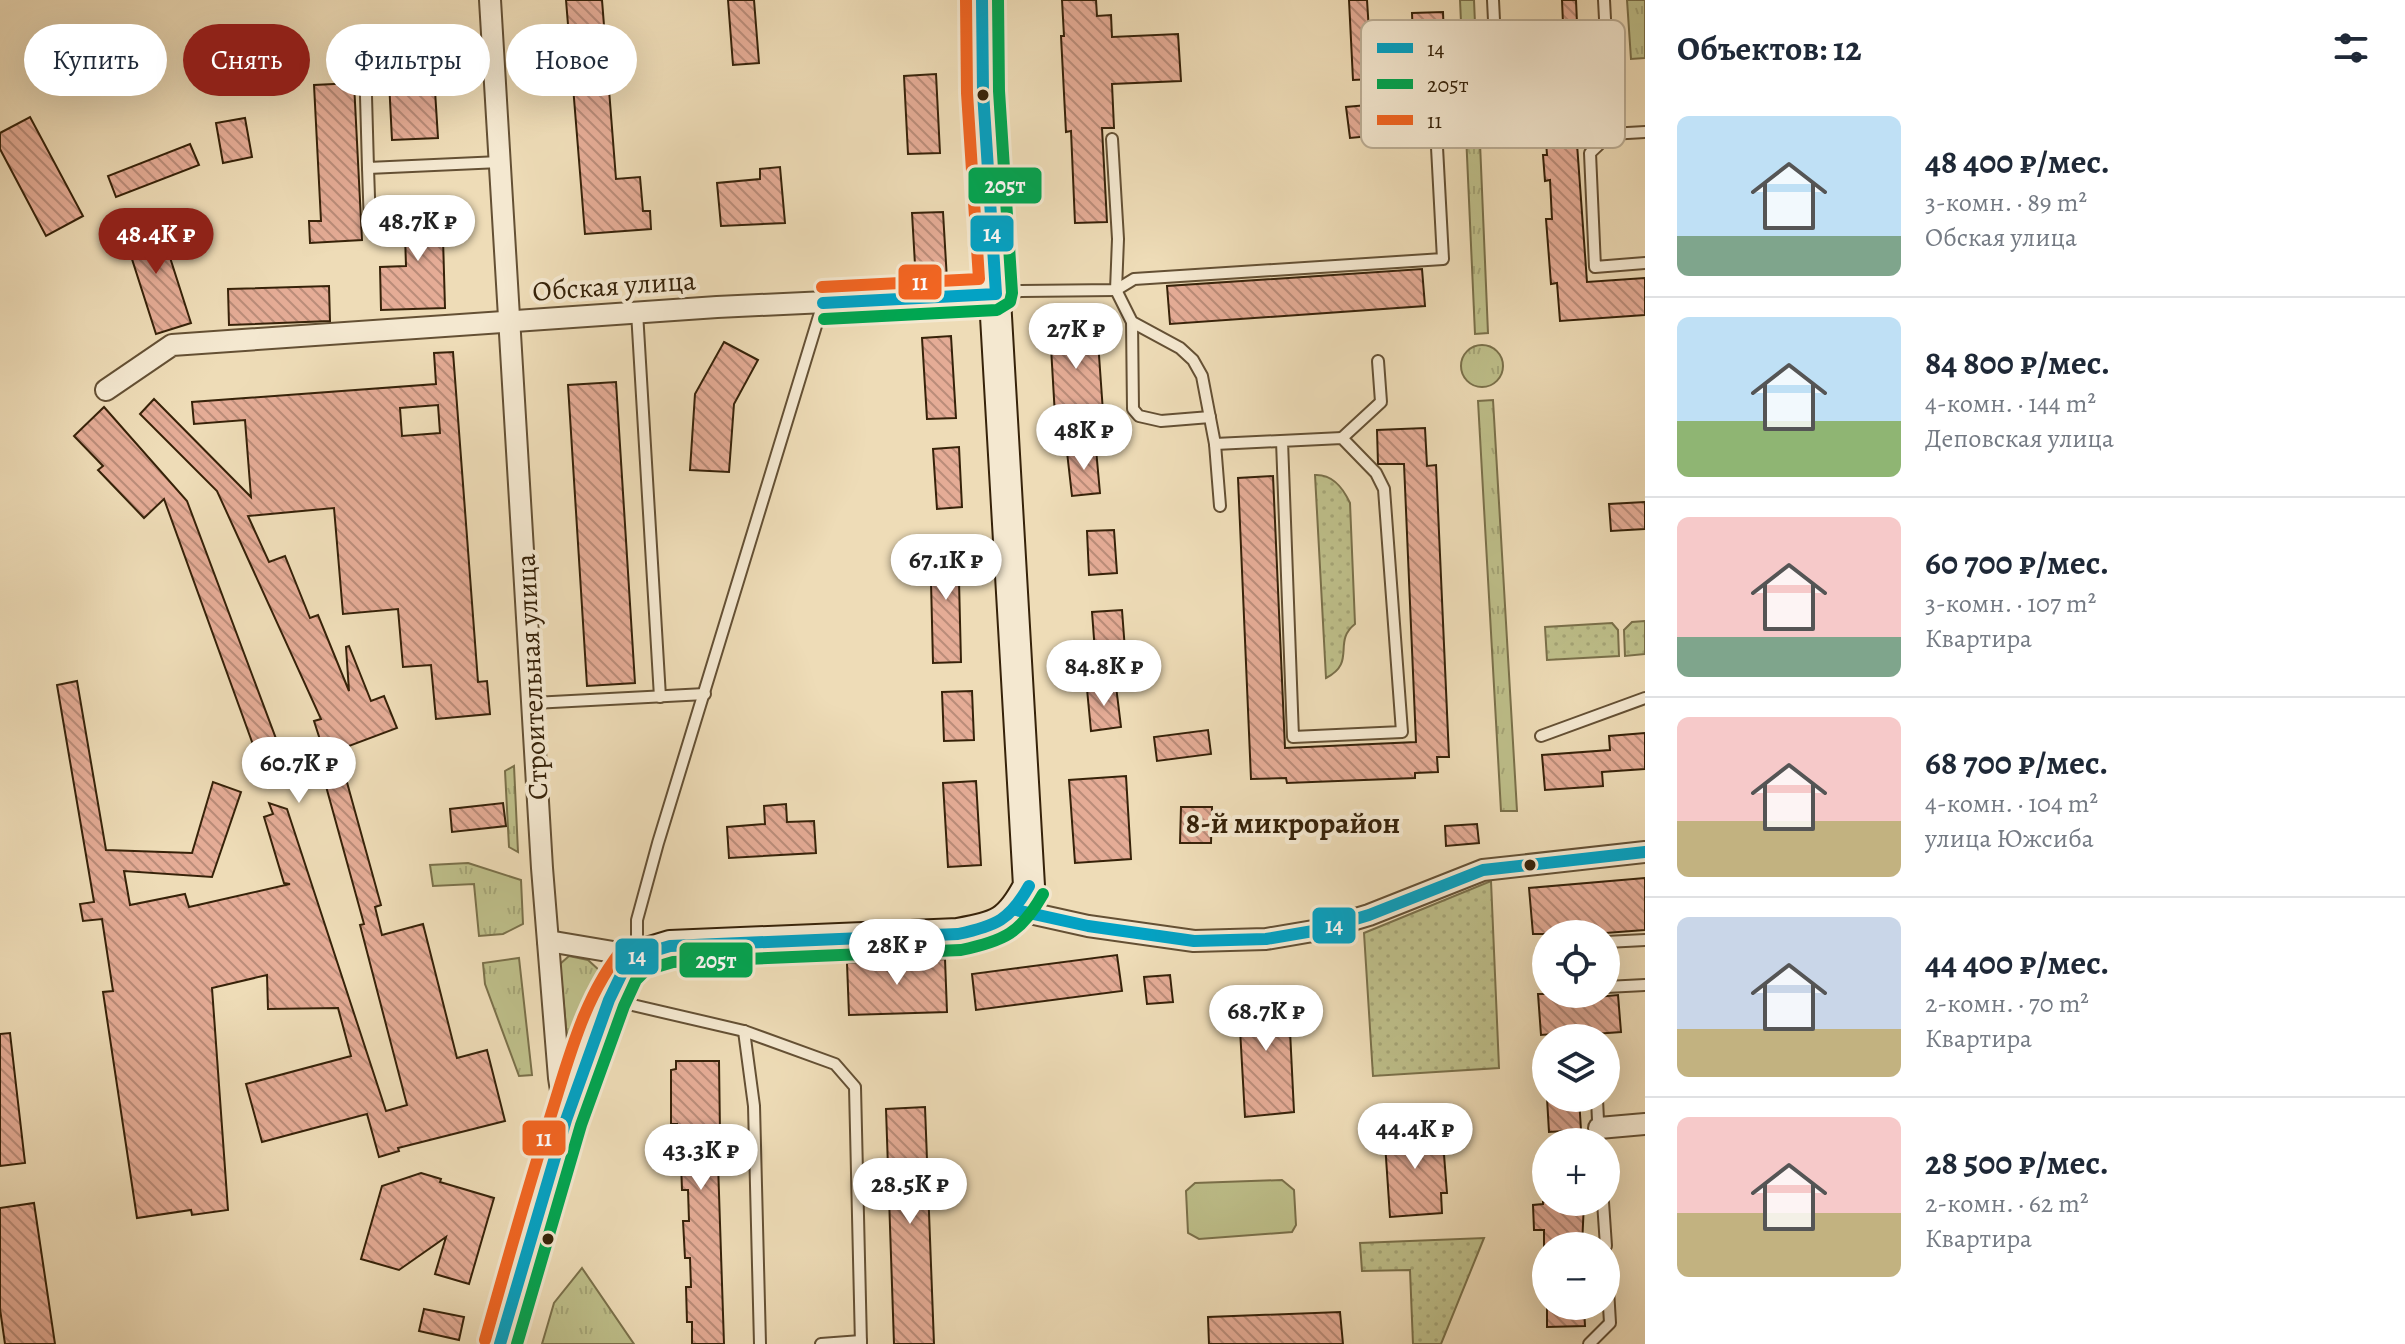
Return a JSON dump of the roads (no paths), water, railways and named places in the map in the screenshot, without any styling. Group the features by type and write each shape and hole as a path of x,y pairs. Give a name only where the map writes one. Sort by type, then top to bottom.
{"street":[{"name":"Строительная улица","path":"490,0 548,941 559,1078 566,1120 500,1344"},
{"path":"548,941 637,956 670,946 958,934 995,926 1023,898 996,294 983,92 982,0"},
{"name":"Обская улица","path":"106,390 172,345 637,312 996,294"},
{"path":"1023,898 1088,926 1194,941 1266,939 1319,930 1369,915 1483,870 1645,852"},
{"path":"566,1120 609,1000 623,971 637,956"},
{"path":"1620,1130 1645,1124"}],"lane":[{"path":"1493,0 1494,20"},
{"path":"1604,0 1605,20"},
{"path":"366,96 370,226"},
{"path":"1625,133 1645,132"},
{"path":"1112,139 1118,239 1116,290 1132,322 1133,409 1139,416 1161,421 1210,417"},
{"path":"996,294 1116,290 1134,279 1443,259 1437,148"},
{"path":"1595,148 1590,153 1595,267 1645,263"},
{"path":"368,168 500,162"},
{"path":"637,956 637,920 823,303"},
{"path":"637,312 660,697"},
{"path":"1132,322 1180,348 1193,360 1202,376 1215,444 1220,506"},
{"path":"1215,444 1342,438 1381,402 1378,361"},
{"path":"1282,441 1293,737 1402,732 1384,489 1376,473 1342,438"},
{"path":"533,703 705,694"},
{"path":"1541,736 1645,698"},
{"path":"1620,941 1645,940"},
{"path":"1620,986 1645,985"},
{"path":"609,1000 744,1031 835,1064 855,1087 861,1342 821,1344"},
{"path":"744,1031 754,1106 760,1344"},
{"path":"1589,1344 1610,1320"}],"district":[{"name":"8-й микрорайон","path":"1293,823"}]}
